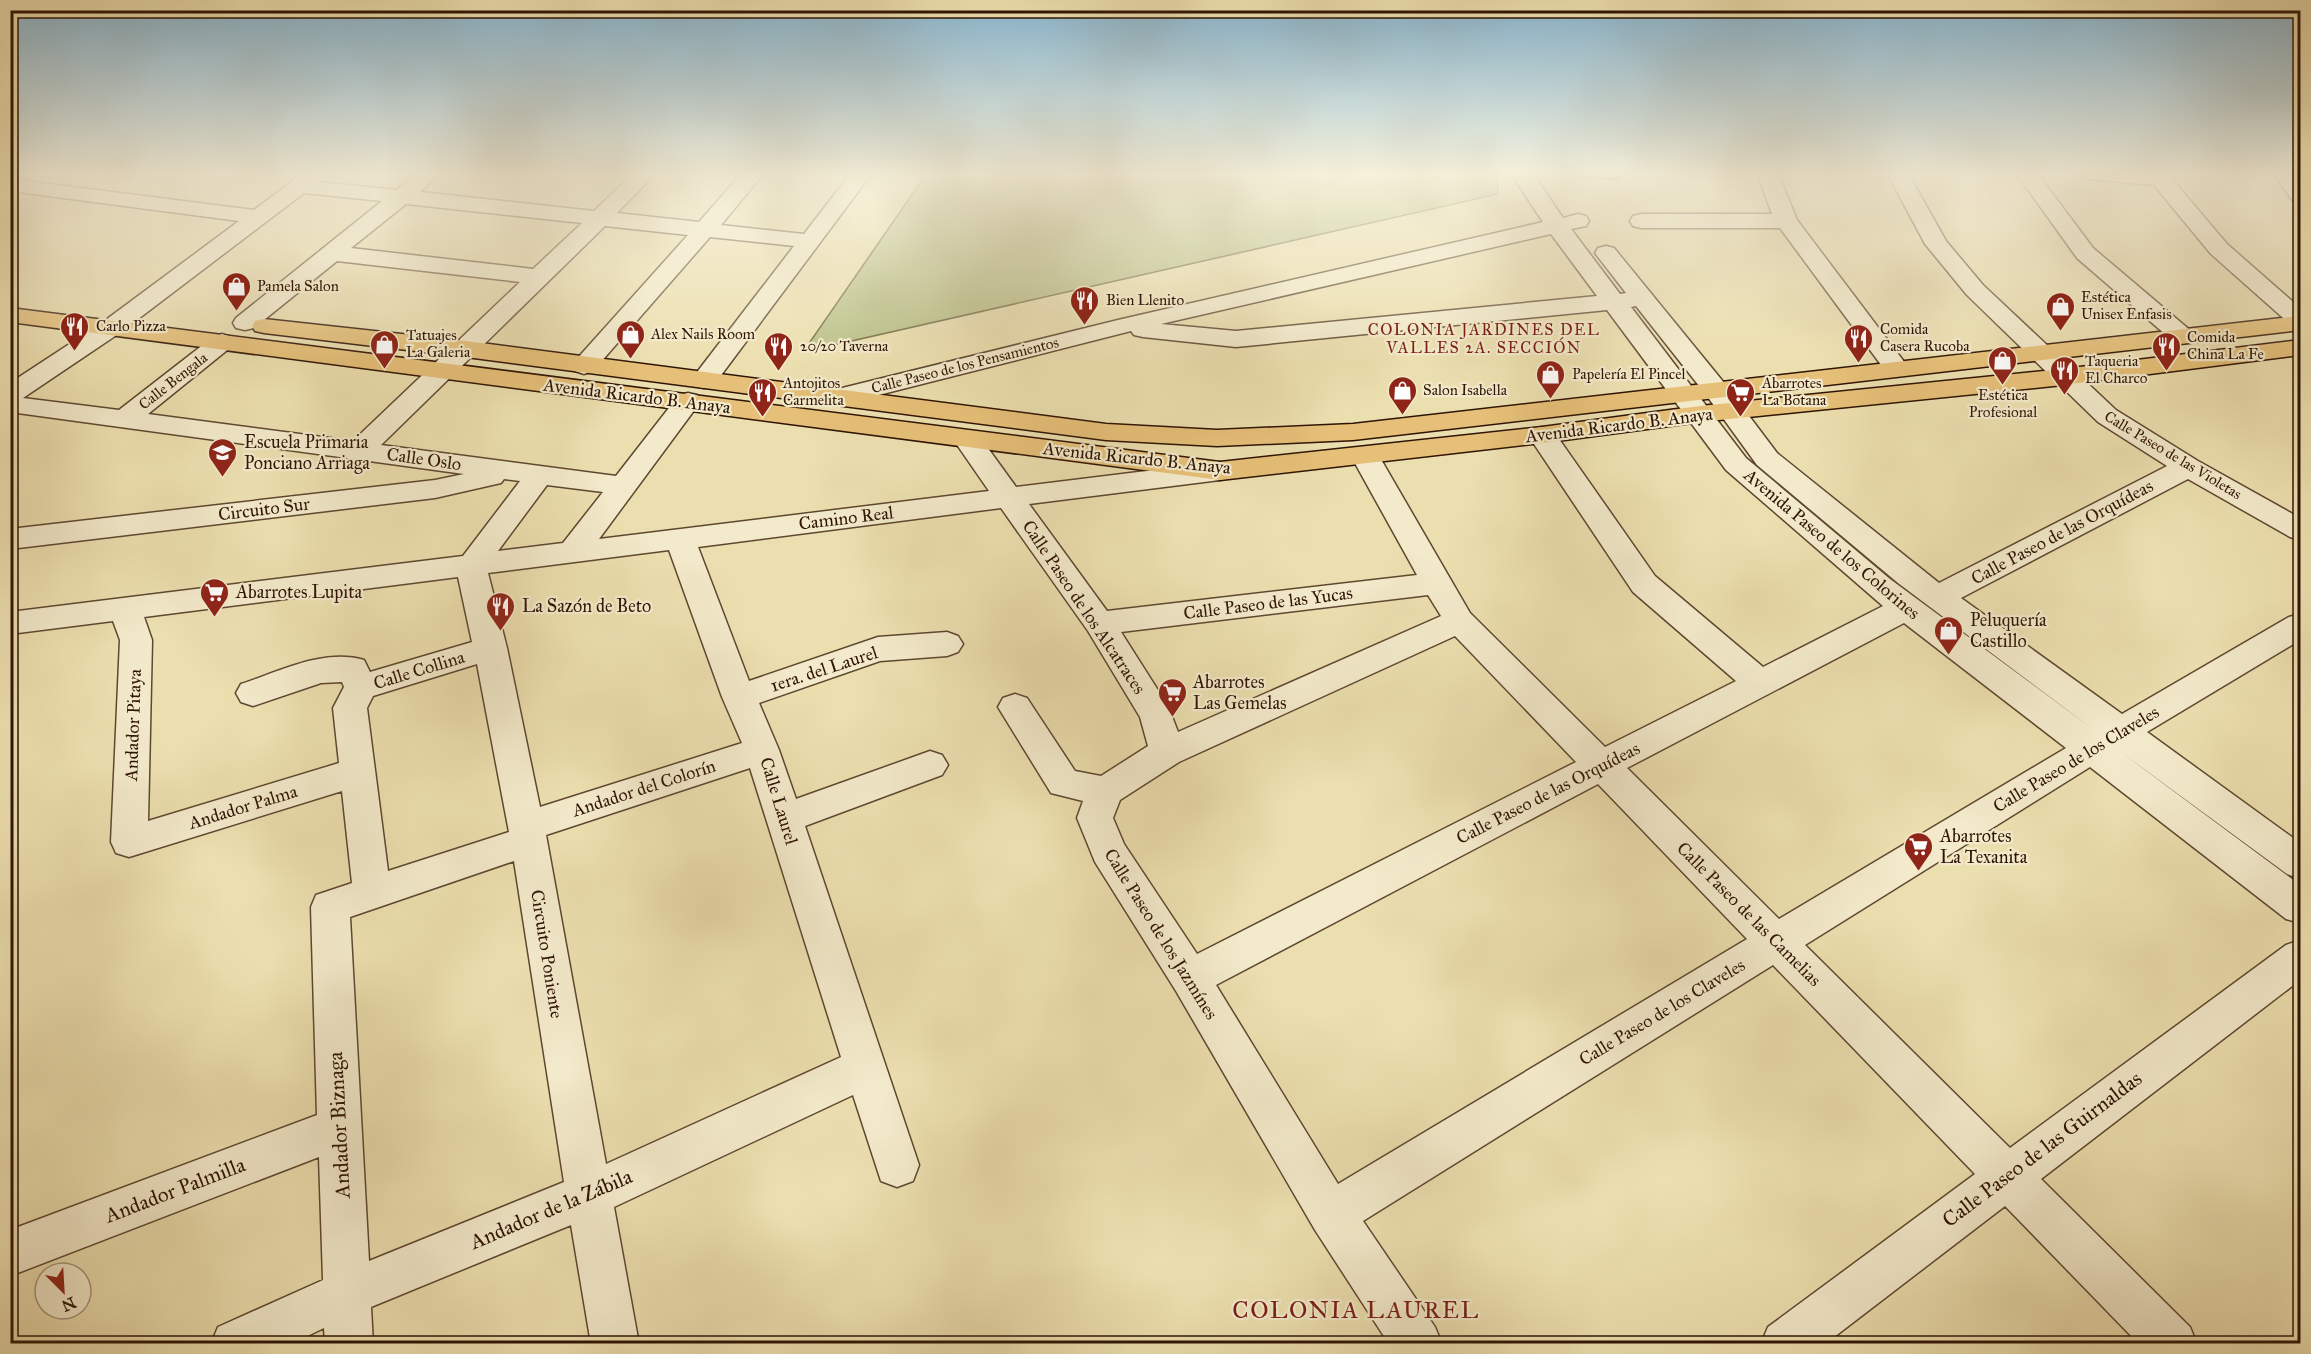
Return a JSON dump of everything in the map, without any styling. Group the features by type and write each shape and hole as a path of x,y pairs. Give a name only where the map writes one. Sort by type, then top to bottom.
{"main road":[{"name":"Avenida Ricardo B. Anaya","path":"10,292 584,366 696,390 967,439 1220,471 1542,435 1896,368 2301,321"},
{"name":"Avenida Ricardo B. Anaya","path":"10,315 441,372 696,390 839,397 1106,432 1217,438 1353,432 1707,402 2063,377 2301,348"}],"street":[{"path":"10,395 139,308 234,236"},
{"path":"245,324 353,236"},
{"path":"359,451 581,236"},
{"path":"584,366 701,236"},
{"path":"769,236 810,241"},
{"path":"572,554 814,236"},
{"name":"Calle Paseo de los Pensamientos","path":"839,397 1118,327 1513,236"},
{"name":"Avenida Paseo de los Colorines","path":"1565,236 1614,302 1707,402"},
{"name":"Avenida Paseo de los Colorines","path":"1595,236 1642,299 1707,402 1736,464 1879,587 1922,603 2106,740 2301,907"},
{"path":"1797,236 1896,368"},
{"name":"Calle Paseo de las Violetas","path":"1932,236 1975,290 2063,377 2107,416 2188,467 2301,530"},
{"path":"2073,236 2085,253 2182,336"},
{"path":"2208,236 2219,249 2301,321"},
{"path":"331,254 538,277"},
{"path":"1118,327 1236,339 1642,299"},
{"name":"Calle Bengala","path":"125,419 222,342"},
{"name":"Calle Oslo","path":"10,404 622,486"},
{"path":"1542,435 1644,584 1761,684"},
{"name":"Calle Paseo de los Alcatraces","path":"967,439 1099,624 1156,715 1167,752"},
{"name":"Calle Paseo de las Camelias","path":"1365,456 1459,621 2173,1344"},
{"name":"Calle Paseo de las Orquídeas","path":"1190,978 1602,765 2188,467"},
{"name":"Camino Real","path":"471,566 1220,471"},
{"path":"10,623 471,566 529,474"},
{"name":"Circuito Sur","path":"10,538 435,489 529,474"},
{"name":"Calle Laurel","path":"680,539 739,697 762,750 897,1165"},
{"name":"Circuito Poniente","path":"471,566 491,648 527,834 587,1196 615,1344"},
{"name":"Calle Paseo de las Yucas","path":"1099,624 1437,583"},
{"name":"Andador Pitaya","path":"125,609 136,640 129,842"},
{"path":"1015,707 1064,783 1104,790 1167,752 1459,621"},
{"name":"Calle Paseo de los Claveles","path":"1331,1214 2106,740 2301,625"},
{"name":"1era. del Laurel","path":"739,697 878,649 947,644"},
{"name":"Calle Collina","path":"253,693 320,671 352,669 361,687 491,648"},
{"path":"361,687 350,708 372,892"},
{"name":"Avenida Paseo de los Colorines","path":"2106,740 2301,863"},
{"name":"Andador del Colorín","path":"330,907 762,750"},
{"path":"784,819 930,765"},
{"name":"Andador Palma","path":"129,842 357,772"},
{"name":"Calle Paseo de los Jazmínes","path":"1104,790 1095,818 1108,851 1190,978 1331,1214 1418,1344"},
{"name":"Andador Biznaga","path":"330,907 349,1344"},
{"name":"Calle Paseo de las Guirnaldas","path":"1785,1344 2007,1175 2301,957"},
{"name":"Andador de la Zábila","path":"235,1344 347,1293 587,1196 864,1068"},
{"name":"Andador Palmilla","path":"10,1253 339,1128"}],"green space":[{"path":"883,236 1312,236 803,352"}],"place":[{"name":"Pamela Salon","path":"236,312"},
{"name":"Bien Llenito","path":"1085,326"},
{"name":"Estética Unisex Enfasis","path":"2060,332"},
{"name":"Carlo Pizza","path":"75,352"},
{"name":"Alex Nails Room","path":"630,360"},
{"name":"Comida Casera Rucoba","path":"1859,364"},
{"name":"Tatuajes La Galeria","path":"385,370"},
{"name":"20/20 Taverna","path":"779,372"},
{"name":"Comida China La Fe","path":"2166,372"},
{"name":"Estética Profesional","path":"2003,386"},
{"name":"Taqueria El Charco","path":"2064,396"},
{"name":"Papelería El Pincel","path":"1551,400"},
{"name":"Salon Isabella","path":"1402,416"},
{"name":"Antojitos Carmelita","path":"762,418"},
{"name":"Abarrotes La Botana","path":"1741,418"},
{"name":"Escuela Primaria Ponciano Arriaga","path":"223,478"},
{"name":"Abarrotes Lupita","path":"215,618"},
{"name":"La Sazón de Beto","path":"501,632"},
{"name":"Peluquería Castillo","path":"1949,656"},
{"name":"Abarrotes Las Gemelas","path":"1172,718"},
{"name":"Abarrotes La Texanita","path":"1919,872"}],"district":[{"name":"COLONIA JARDINES DEL VALLES 2A. SECCIÓN","path":"1484,338"},
{"name":"COLONIA LAUREL","path":"1356,1310"}]}
